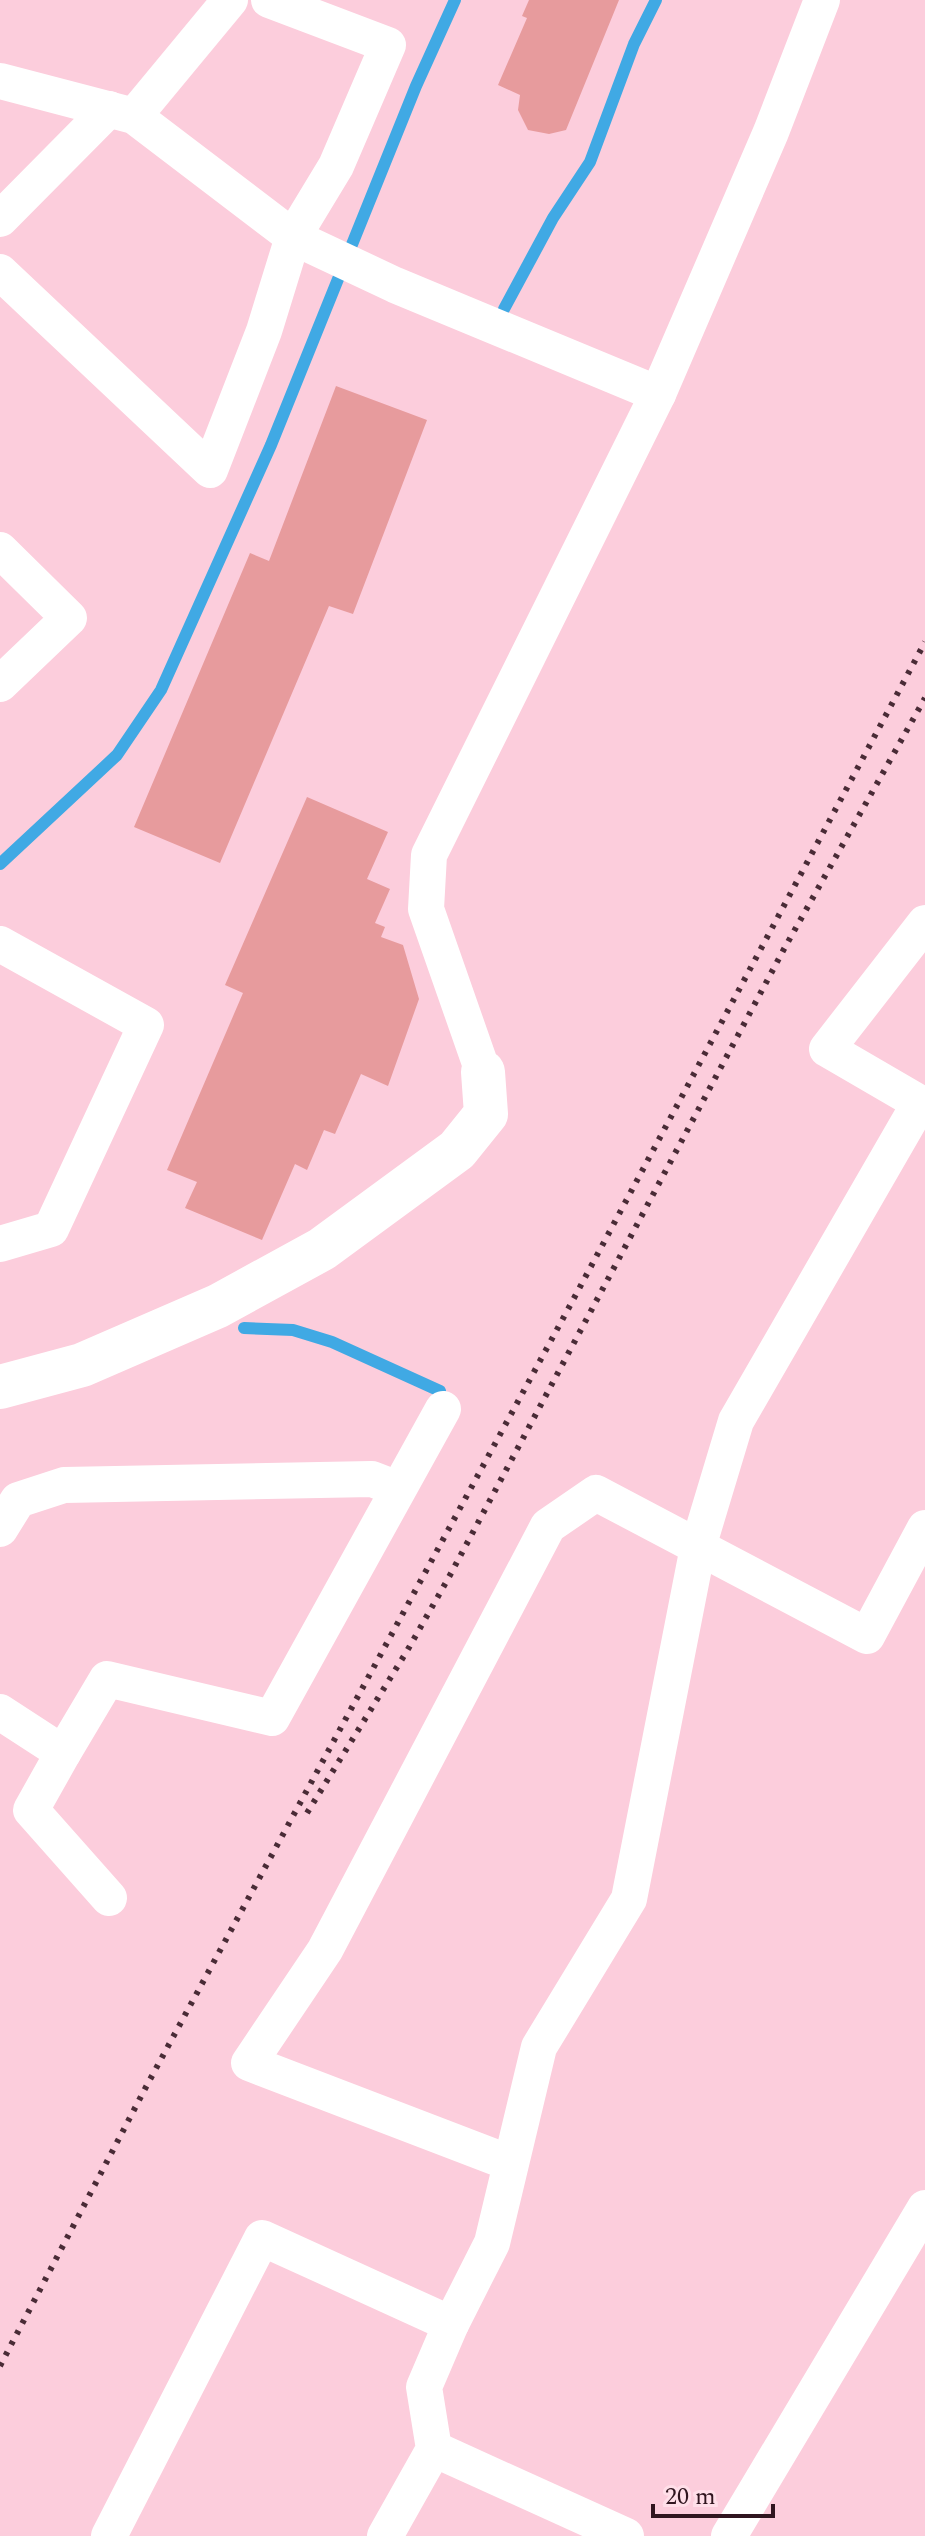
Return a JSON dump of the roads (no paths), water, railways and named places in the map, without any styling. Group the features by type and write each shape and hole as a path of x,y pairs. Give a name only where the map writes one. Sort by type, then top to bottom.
{"street":[{"path":"0,219 122,112 230,0"},
{"path":"0,272 210,470 264,331 293,237 336,166 388,45 269,0"},
{"path":"0,1387 96,1359 218,1306 322,1249 457,1150 486,1114 483,1072 426,909 429,855 658,394 771,132 822,0"},
{"path":"0,81 122,112 293,237 395,285 658,394"},
{"path":"0,550 69,618 0,684"},
{"path":"385,2536 434,2449 424,2387 451,2324 492,2243 539,2047 629,1899 698,1547 736,1421 922,1105 827,1049 925,923"},
{"path":"0,944 146,1025 51,1229 0,1244"},
{"path":"109,1898 31,1810 107,1679 272,1718 443,1409"},
{"path":"0,1529 18,1500 64,1485 372,1479 398,1489"},
{"path":"510,2163 249,2063 325,1950 548,1526 596,1493 867,1636 925,1528"},
{"path":"0,1712 63,1753"},
{"path":"729,2536 925,2208"},
{"path":"109,2536 262,2238 451,2324"},
{"path":"434,2449 626,2536"}],"waterway":[{"path":"0,864 117,755 161,690 271,445 416,86 455,0"},
{"path":"504,309 553,218 590,162 634,44 656,0"},
{"path":"244,1328 293,1330 332,1342 440,1391"}],"railway":[{"path":"0,2366 147,2085 573,1300 925,642"},
{"path":"307,1813 449,1577 784,949 925,698"}]}
